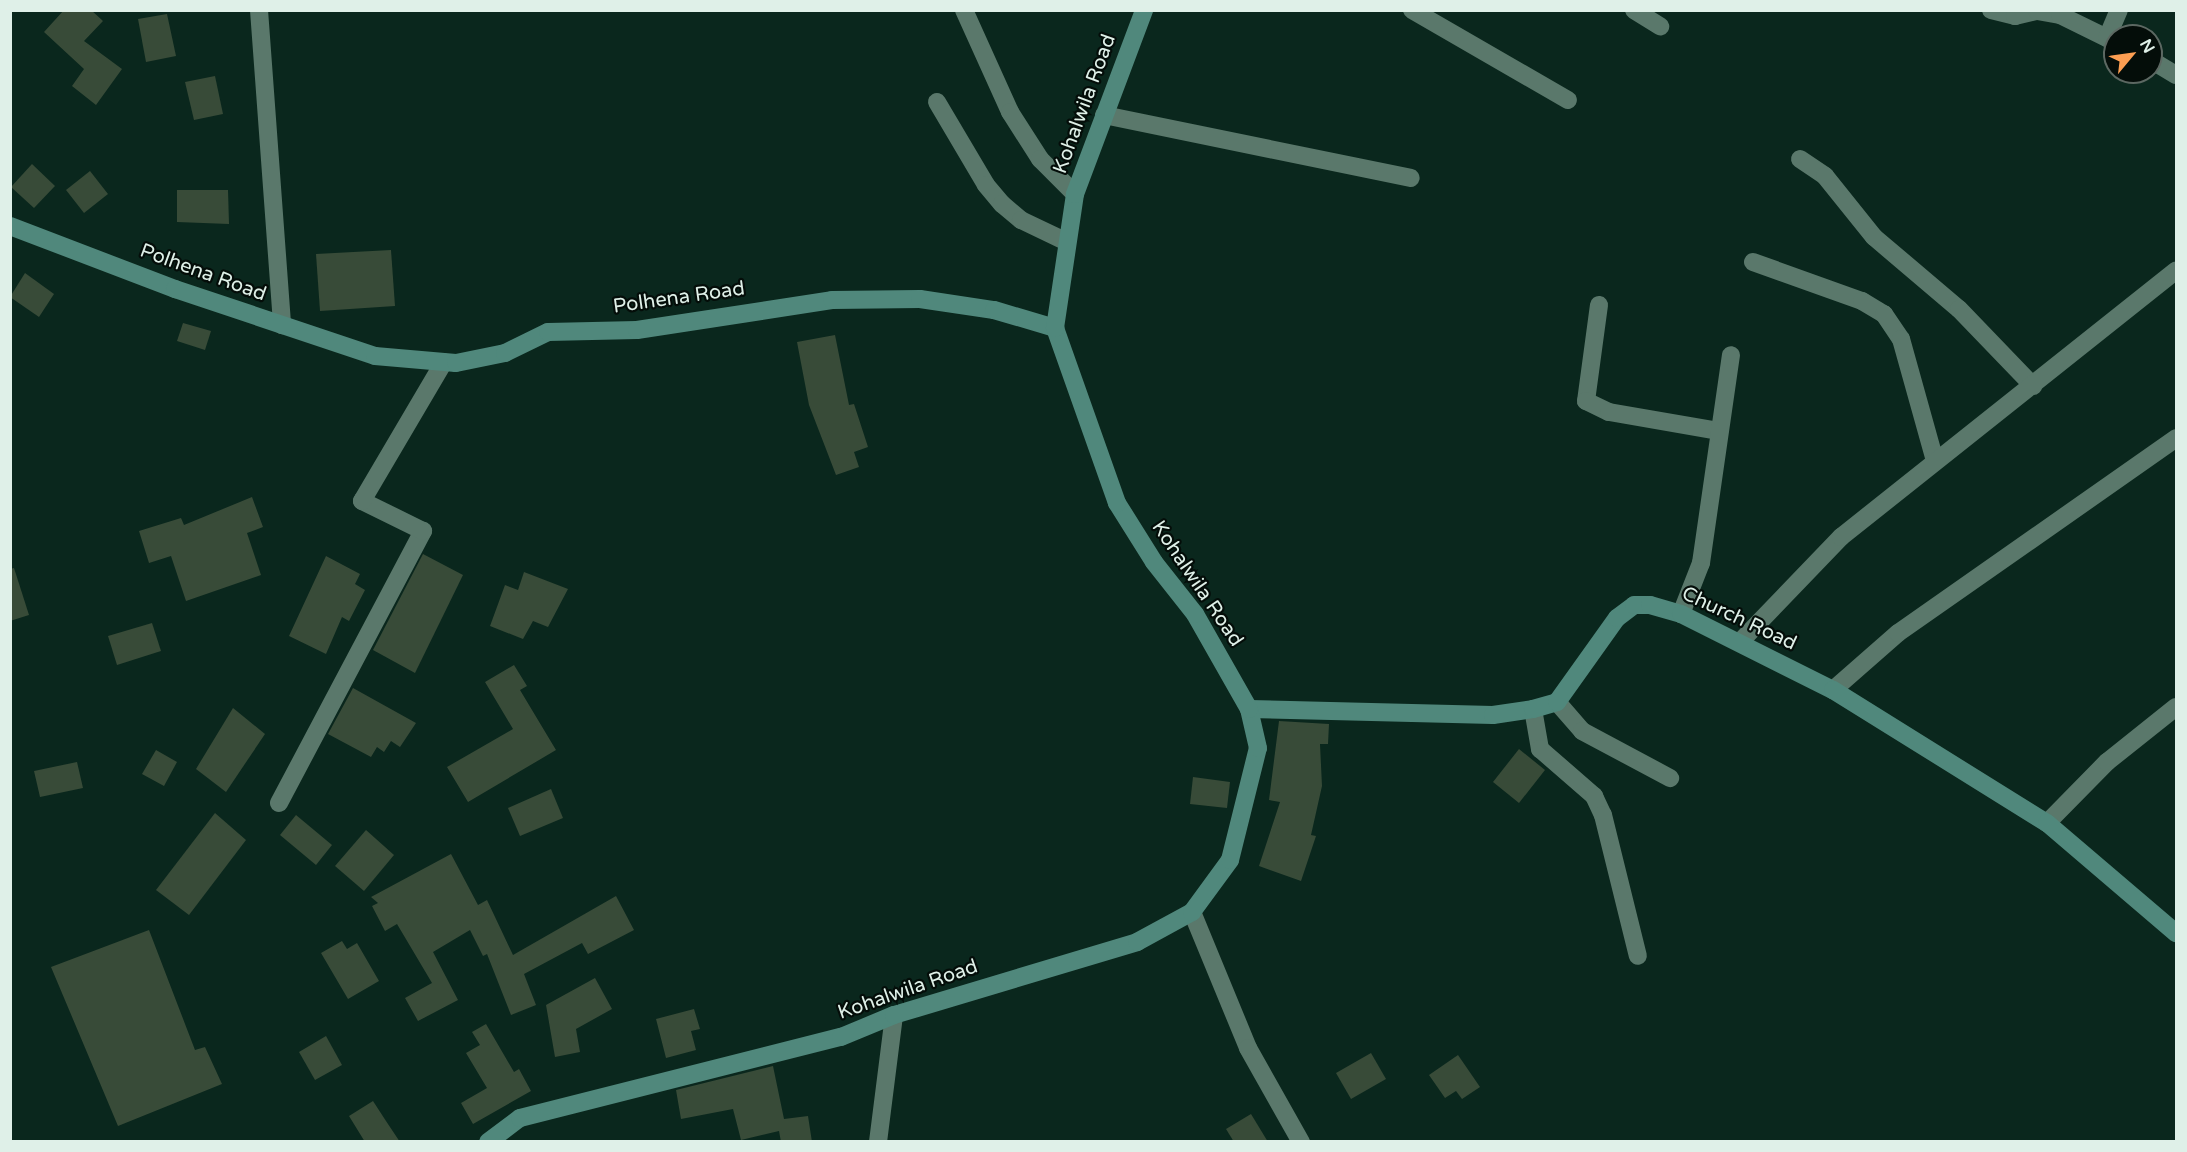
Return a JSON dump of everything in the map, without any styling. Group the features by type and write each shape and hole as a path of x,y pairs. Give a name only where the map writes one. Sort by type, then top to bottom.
{"street":[{"path":"259,10 282,325"},
{"path":"964,10 1010,112 1040,159 1075,194"},
{"name":"Kohalwila Road","path":"488,1142 520,1118 841,1037 894,1015 1137,942 1192,912 1230,860 1249,797 1258,748 1250,709 1195,614 1154,562 1117,503 1055,328 1065,241 1075,194 1144,10"},
{"path":"1412,10 1568,100"},
{"path":"1634,10 1660,26"},
{"path":"1991,10 2015,16 2037,11 2060,15 2103,36"},
{"path":"2163,67 2176,75"},
{"path":"938,102 986,185 1002,204 1021,220 1065,241"},
{"path":"1104,115 1411,178"},
{"path":"1800,159 1825,176 1874,237 1959,309 2033,386"},
{"name":"Polhena Road","path":"10,226 282,325 375,356 444,362 505,353 548,332 637,330 832,300 920,299 994,310 1055,328"},
{"path":"1753,262 1862,301 1884,314 1901,339 1935,461"},
{"path":"1740,642 1841,537 2176,271"},
{"path":"1599,305 1586,401 1609,412 1719,431"},
{"path":"1681,614 1701,563 1731,355"},
{"path":"279,803 423,531 362,501 444,362"},
{"path":"1833,690 1898,633 2176,438"},
{"name":"Church Road","path":"1557,702 1617,618 1642,605 1681,614 1833,690 2047,823 2176,933"},
{"path":"1250,709 1493,715 1533,709 1557,702 1581,731 1670,778"},
{"path":"2047,823 2107,762 2176,707"},
{"path":"1533,709 1540,749 1593,796 1603,815 1638,956"},
{"path":"1192,912 1248,1048 1301,1142"},
{"path":"878,1142 894,1015"}],"building":[{"path":"64,10 91,10 103,21 84,41 122,69 96,105 72,86 84,69 44,32"},
{"path":"167,14 176,56 146,62 138,19"},
{"path":"215,76 223,114 194,120 185,82"},
{"path":"32,164 55,186 34,208 11,187"},
{"path":"90,171 108,194 84,213 66,190"},
{"path":"177,190 228,190 229,224 177,222"},
{"path":"391,250 395,306 320,311 316,254"},
{"path":"25,273 54,294 39,317 10,297"},
{"path":"183,323 211,331 205,350 177,341"},
{"path":"835,335 849,405 854,404 868,447 854,452 859,467 836,475 809,405 797,342"},
{"path":"252,497 263,527 247,533 261,575 186,601 171,556 149,563 139,531 181,518 184,525"},
{"path":"423,554 463,575 415,673 373,650"},
{"path":"326,556 360,574 355,584 365,590 349,621 342,617 326,654 289,636"},
{"path":"14,568 29,615 10,621 10,569"},
{"path":"524,572 568,589 548,627 533,621 523,639 490,626 505,585 518,590"},
{"path":"152,623 161,651 117,665 108,636"},
{"path":"514,665 527,686 520,690 556,750 468,802 447,767 513,729 485,682"},
{"path":"353,688 416,723 400,747 391,741 384,752 377,747 371,757 328,734"},
{"path":"233,708 265,734 226,792 196,769"},
{"path":"1279,721 1329,724 1328,744 1320,744 1322,786 1311,835 1316,836 1301,881 1259,866 1280,802 1269,800"},
{"path":"1519,749 1545,770 1519,803 1493,782"},
{"path":"156,750 177,762 164,786 142,774"},
{"path":"77,762 83,788 40,797 34,771"},
{"path":"1193,777 1230,782 1227,808 1190,804"},
{"path":"551,789 563,818 520,836 508,808"},
{"path":"215,813 246,840 189,915 156,890"},
{"path":"296,815 332,845 316,865 280,835"},
{"path":"366,830 394,855 364,891 335,866"},
{"path":"451,854 478,905 487,900 513,955 616,896 634,930 588,954 582,943 524,974 536,1005 511,1015 487,954 483,956 470,930 433,952 458,1000 418,1021 405,998 432,983 397,924 385,931 372,906 378,903 371,897"},
{"path":"149,930 195,1050 205,1047 222,1084 118,1126 51,967"},
{"path":"342,941 347,949 357,943 379,981 348,999 321,953"},
{"path":"595,978 612,1009 576,1029 580,1052 555,1057 546,1005"},
{"path":"694,1009 700,1029 691,1031 696,1050 666,1058 656,1019"},
{"path":"486,1024 514,1072 519,1069 531,1091 473,1124 461,1103 487,1088 466,1053 480,1045 472,1032"},
{"path":"326,1036 342,1065 315,1080 299,1052"},
{"path":"1371,1053 1386,1079 1351,1099 1336,1073"},
{"path":"1458,1055 1480,1087 1462,1099 1456,1091 1445,1098 1429,1075"},
{"path":"773,1066 784,1119 808,1116 812,1142 781,1142 779,1131 741,1140 733,1109 681,1119 676,1090"},
{"path":"373,1101 400,1142 365,1142 349,1116"},
{"path":"1251,1114 1268,1142 1234,1142 1226,1129"}]}
